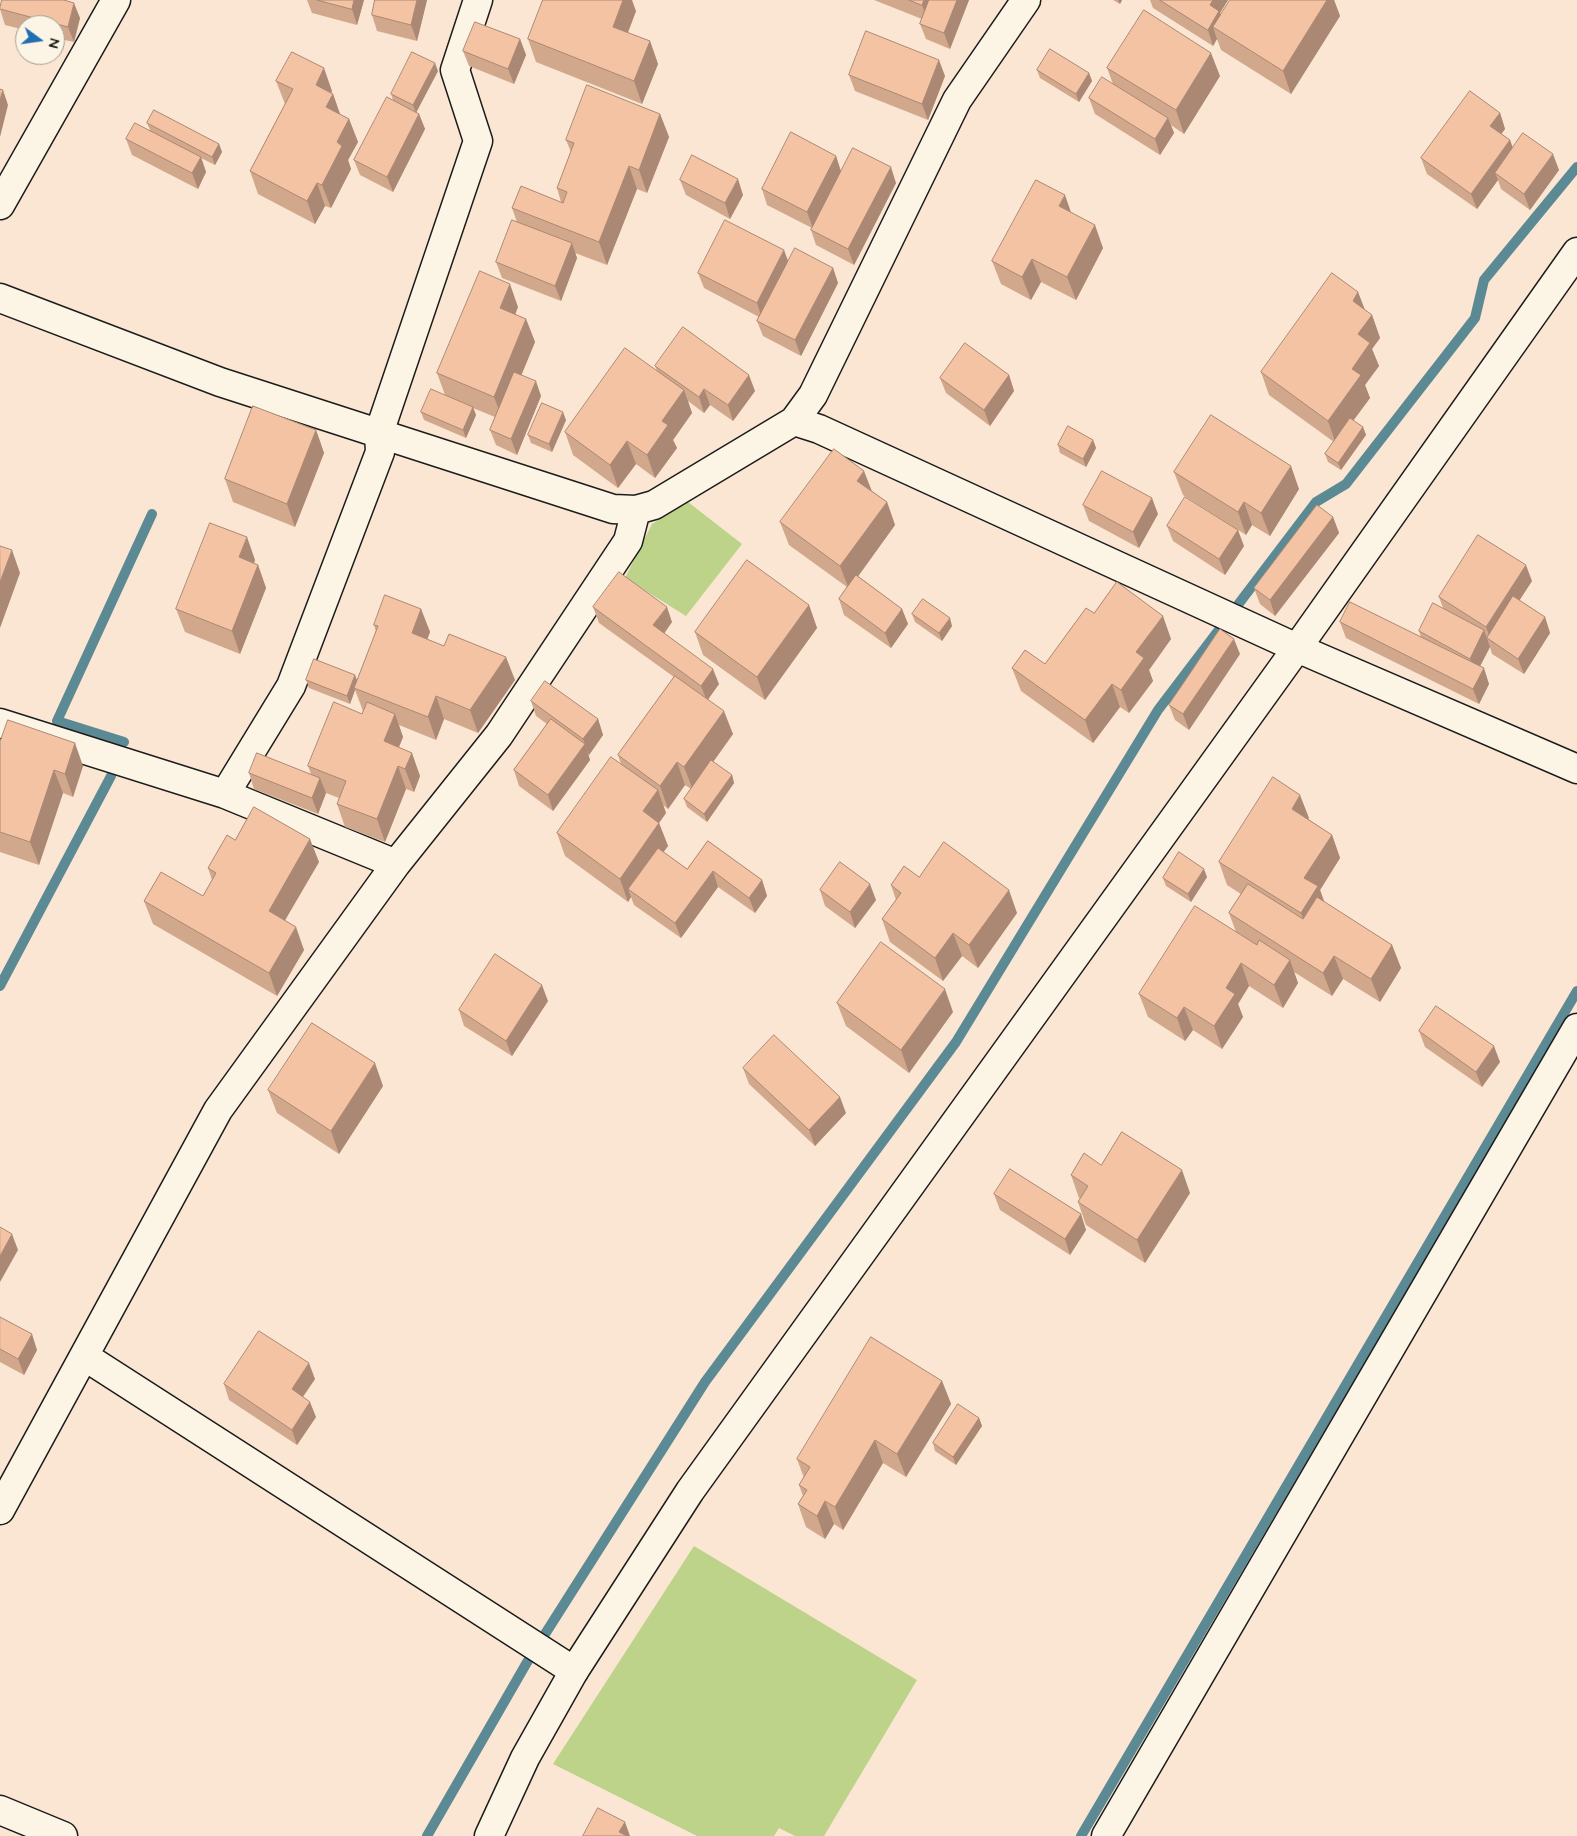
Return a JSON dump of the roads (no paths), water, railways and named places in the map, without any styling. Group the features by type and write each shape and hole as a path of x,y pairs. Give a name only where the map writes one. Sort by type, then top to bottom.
{"street":[{"path":"0,205 116,0"},
{"path":"225,794 292,686 380,452 379,433 478,141 455,70 478,0"},
{"path":"0,298 220,382 613,509 636,510 654,505 794,421 813,395 957,100 1026,0"},
{"path":"488,1836 525,1758 574,1671 690,1491 1297,648 1577,252"},
{"path":"794,421 819,429 1297,648 1577,769"},
{"path":"0,1510 218,1110 396,864 499,735 628,541 636,510"},
{"path":"0,723 225,794 396,864"},
{"path":"1106,1836 1577,1028"},
{"path":"84,1356 574,1671"},
{"path":"0,1810 63,1836"}],"waterway":[{"path":"427,1836 526,1664 705,1382 956,1042 1158,710 1316,502 1346,484 1475,318 1484,280 1577,167"},
{"path":"124,742 57,721 152,514"},
{"path":"0,986 111,776"},
{"path":"1081,1836 1577,991"}]}
